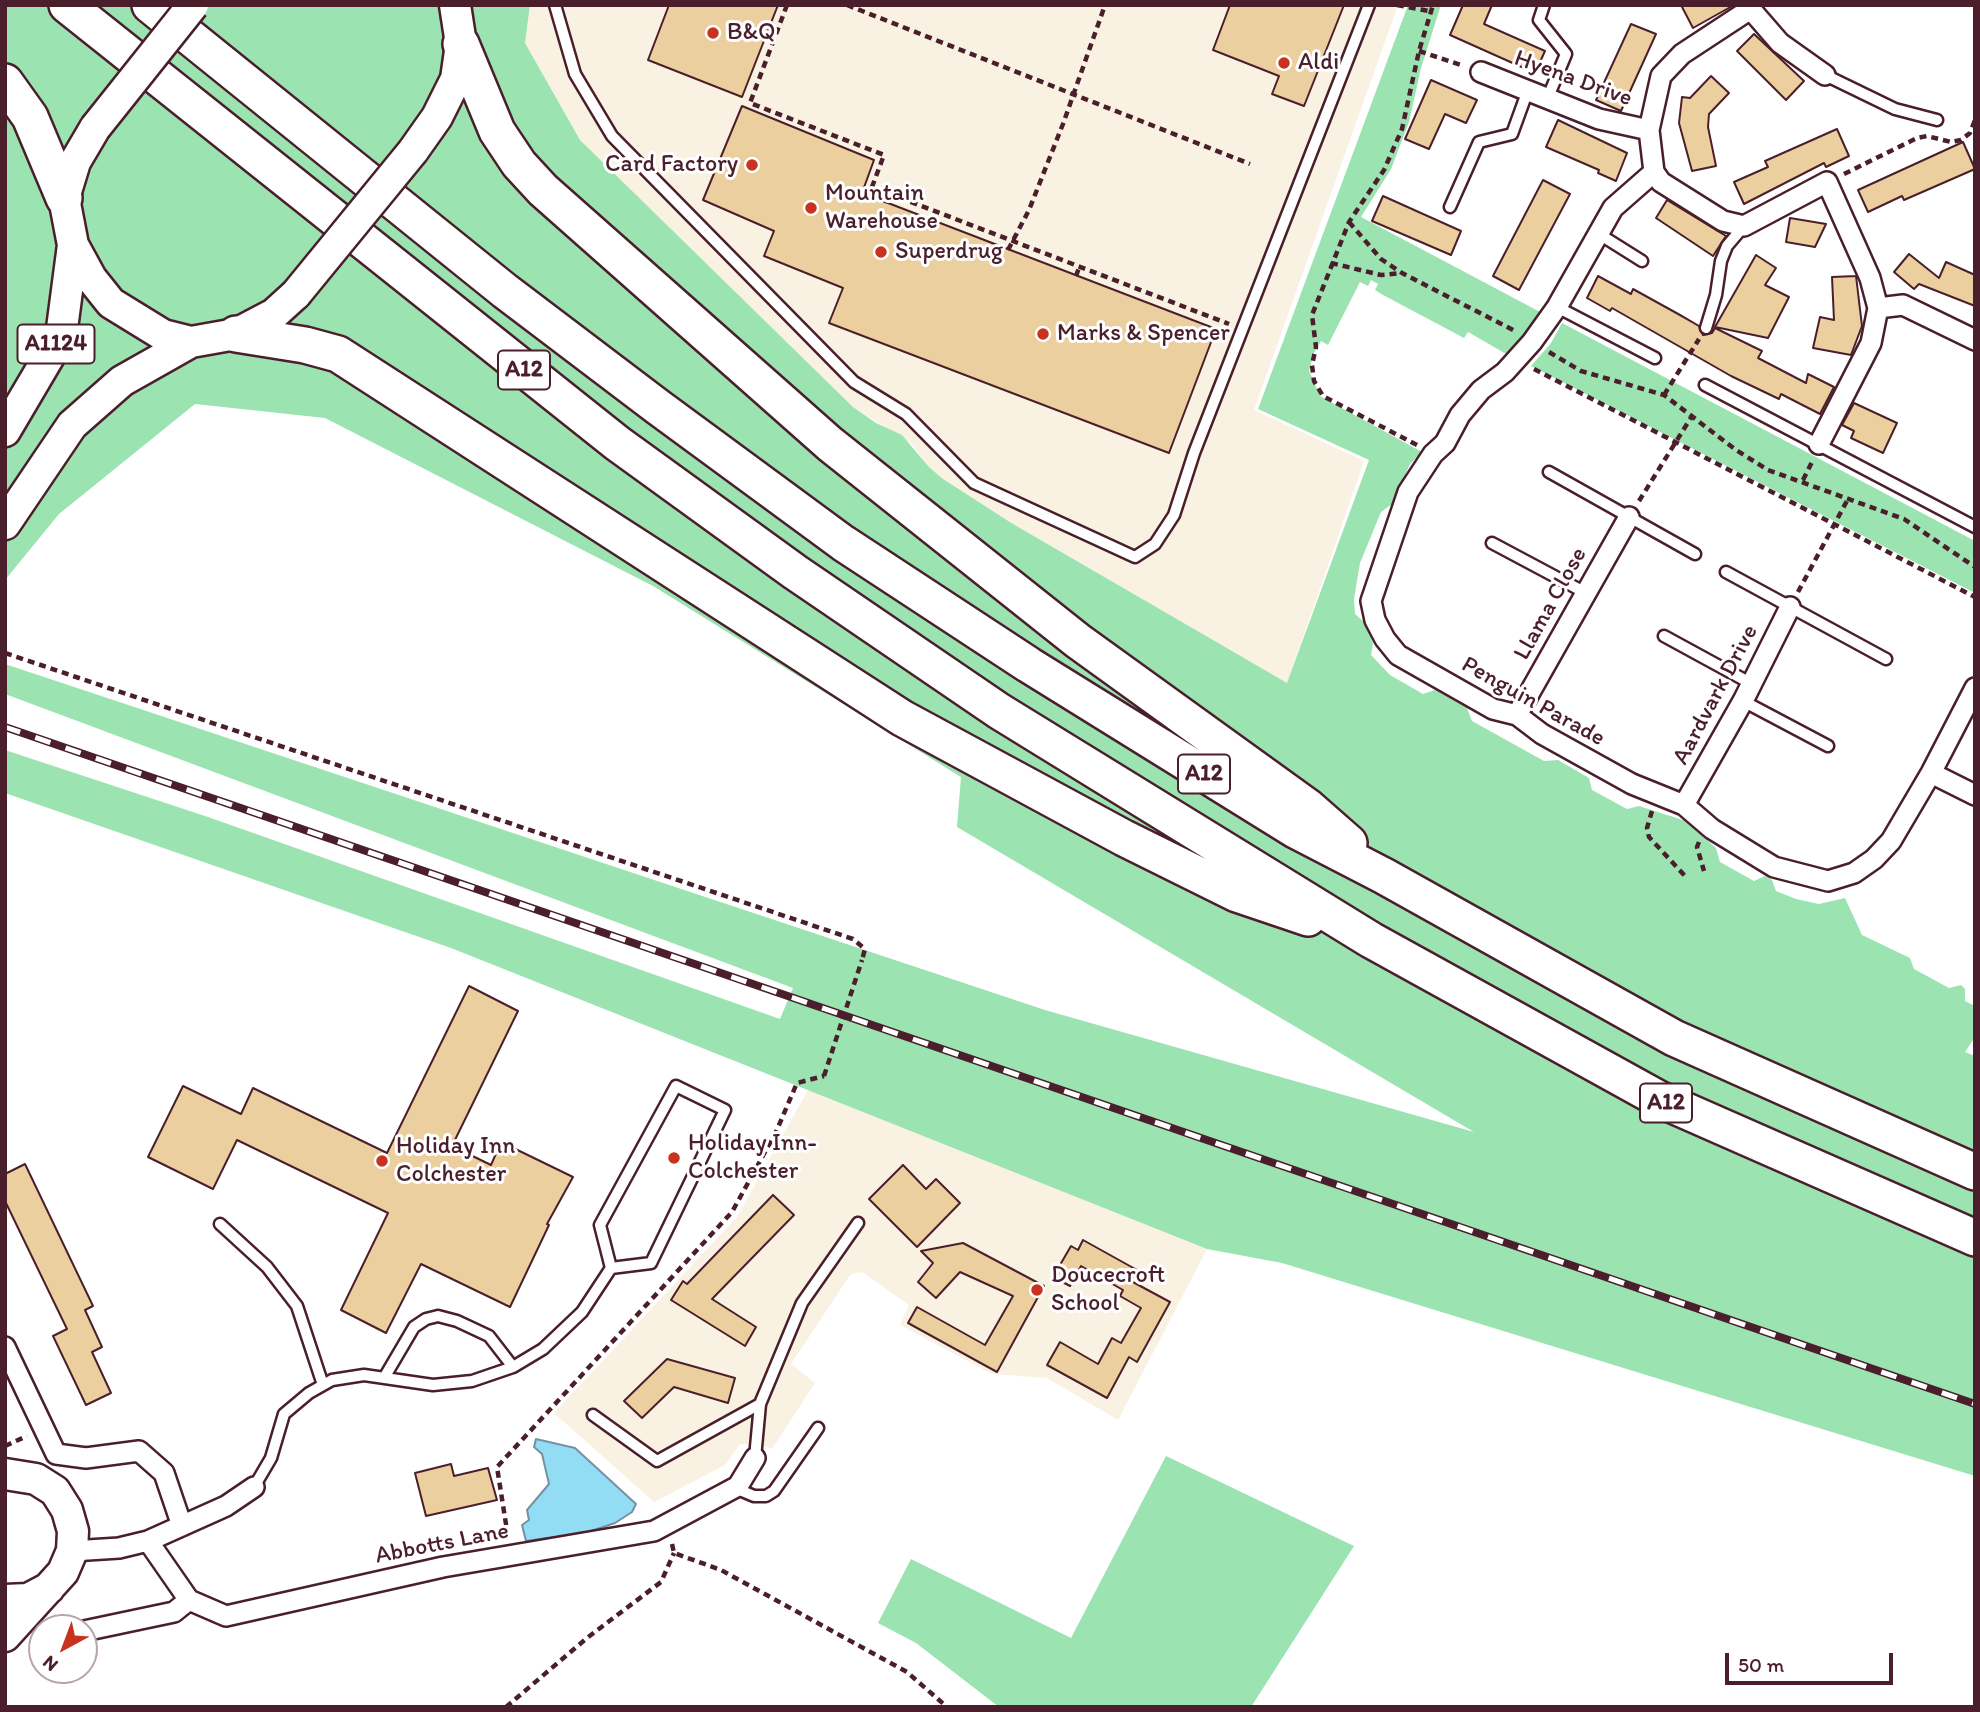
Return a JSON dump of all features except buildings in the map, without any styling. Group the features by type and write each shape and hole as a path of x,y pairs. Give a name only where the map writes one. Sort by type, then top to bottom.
{"highway":[{"name":"A12","path":"67,5 617,443 795,572 999,711 1370,940 1659,1100 1975,1238"},
{"name":"A12","path":"150,5 505,291 843,543 1028,665 1296,830 1384,876 1674,1038 1975,1172"},
{"name":"A12","path":"461,44 497,131 519,164 543,190 830,444 1078,641 1308,807 1384,876"},
{"path":"5,82 30,117 64,198"},
{"name":"A12","path":"236,334 305,345 338,354 902,718 1124,838 1237,894 1370,940"}],"main road":[{"path":"193,5 95,128 75,162 64,198 73,245 91,278 111,303 163,335 191,342 236,334 274,314 296,294 413,151 438,117 456,79 461,44 455,5"},
{"name":"A1124","path":"5,431 61,336 73,245"},
{"name":"A1124","path":"5,524 72,425 122,381 191,342"},
{"path":"5,1636 63,1572 72,1551 73,1531 67,1510 55,1492 36,1479 8,1469"},
{"path":"5,1600 28,1599 49,1588"}],"street":[{"path":"1819,444 1871,343 1878,308 1870,278 1827,182 1744,226 1723,221 1661,182 1654,172 1649,130 1661,76 1682,54 1748,8 1780,43 1825,75"},
{"name":"Hyena Drive","path":"1481,72 1599,119 1649,130"},
{"name":"Penguin Parade","path":"1654,172 1614,208 1557,307 1532,342 1481,390 1460,415 1445,443 1433,454 1408,492 1371,601 1375,620 1398,655 1493,709 1517,715 1542,734 1632,785 1684,805 1712,829 1774,867 1828,881 1854,873 1874,859 1891,841 1931,773 1975,688"},
{"path":"1878,308 1903,305 1975,340"},
{"name":"Llama Close","path":"1517,715 1584,592 1629,517"},
{"name":"Aardvark Drive","path":"1684,805 1747,692 1790,607"},
{"path":"1931,773 1975,795"},
{"path":"5,1347 56,1454 86,1458 139,1451 164,1473 182,1526"},
{"name":"Abbotts Lane","path":"189,1600 226,1616 511,1555 654,1531 735,1488 755,1458"},
{"path":"72,1551 119,1548 148,1541 226,1506 254,1487"},
{"path":"98,1628 174,1612 189,1600 148,1541"}],"lane":[{"path":"555,5 575,74 612,136 854,382 906,414 974,483 1135,558 1155,544 1174,514 1369,5"},
{"path":"1544,5 1539,20 1566,54 1548,97"},
{"path":"1825,75 1886,105 1937,121"},
{"path":"1450,207 1479,142 1512,134 1528,90"},
{"path":"1706,328 1716,295 1721,261 1727,246 1744,226"},
{"path":"1599,234 1642,261"},
{"path":"1557,307 1655,358"},
{"path":"1705,385 1975,527"},
{"path":"1549,472 1695,554"},
{"path":"1492,543 1584,592"},
{"path":"1726,572 1886,659"},
{"path":"1664,636 1828,746"},
{"path":"254,1487 271,1458 284,1414 323,1385 365,1374 433,1385 472,1381 513,1367 543,1349 582,1312 611,1268 600,1225 676,1086 725,1110 651,1263 611,1268"},
{"path":"755,1458 760,1404 802,1303 858,1223"},
{"path":"220,1224 267,1267 297,1306 323,1385"},
{"path":"384,1378 414,1327 426,1319 438,1316 457,1321 489,1336 513,1367"},
{"path":"593,1415 657,1461 760,1404"},
{"path":"735,1488 754,1496 766,1496 774,1491 818,1428"}],"path":[{"path":"787,5 750,103 884,155 872,187 1014,239 1244,330"},
{"path":"847,5 1250,164"},
{"path":"1008,250 1029,210 1074,96 1105,5"},
{"path":"1397,5 1429,11"},
{"path":"1433,5 1429,11 1402,129 1384,170 1349,222 1330,263 1312,315 1316,347 1312,365 1314,382 1323,396 1433,454"},
{"path":"1419,51 1481,72"},
{"path":"751,110 753,104"},
{"path":"771,118 773,112"},
{"path":"1827,182 1917,138 1927,136 1951,142 1973,135 1975,120"},
{"path":"834,143 836,136"},
{"path":"885,203 889,193"},
{"path":"1349,222 1381,259 1402,273 1493,317 1581,371 1664,395 1768,470 1904,519 1975,567"},
{"path":"1330,263 1381,275 1402,273"},
{"path":"1076,276 1080,265"},
{"path":"1664,395 1706,328"},
{"path":"1516,359 1975,597"},
{"path":"1629,517 1692,416"},
{"path":"1790,607 1849,498"},
{"path":"5,653 853,939 864,949 824,1076 797,1083 776,1132 732,1212 497,1467 511,1555"},
{"path":"1658,795 1647,828 1649,837 1685,876"},
{"path":"506,1707 587,1638 661,1582 674,1553 667,1524"},
{"path":"674,1553 722,1570 907,1672 947,1707"}],"shaded area":[{"path":"530,5 1398,5 1254,410 1364,461 1287,684 1013,524 943,479 929,467 912,444 853,407 580,140 525,43"},
{"name":"Doucecroft School","path":"808,1090 1207,1249 1118,1420 1047,1378 992,1374 900,1325 909,1305 862,1272 850,1275 791,1364 815,1383 772,1449 757,1444 740,1444 725,1465 654,1502 554,1413 737,1217"}],"green space":[{"path":"5,5 530,5 525,43 580,140 853,407 876,423 902,435 943,479 1013,524 1287,683 1369,460 1258,409 1408,5 1441,5 1421,68 1409,122 1391,169 1361,217 1542,313 1530,333 1508,355 1468,332 1464,338 1383,295 1375,290 1378,284 1371,280 1368,286 1360,282 1328,345 1321,341 1313,355 1309,371 1320,396 1422,452 1410,464 1392,504 1381,512 1360,563 1354,599 1355,614 1364,622 1373,643 1371,655 1390,675 1423,694 1435,690 1467,708 1472,721 1544,761 1558,760 1589,778 1592,790 1627,809 1639,806 1683,820 1716,848 1720,862 1754,881 1765,876 1772,880 1776,891 1819,904 1845,898 1862,935 1910,958 1914,969 1949,988 1961,985 1965,989 1965,1001 1975,1006 1975,1037 1965,1052 1975,1056 1975,1476 1282,1263 1207,1249 451,948 5,793 5,750 208,817 780,1019 793,988 5,694 5,664 1045,1010 1474,1132 957,827 961,777 653,586 325,418 195,404 59,514 5,580"},
{"path":"1562,323 1975,541 1975,593 1531,366 1551,343"},
{"path":"1166,1456 1354,1546 1251,1707 999,1707 916,1643 878,1623 911,1559 1071,1638"}],"water":[{"path":"536,1439 575,1448 636,1504 632,1512 615,1523 585,1533 526,1541 522,1525 529,1520 527,1510 549,1484 542,1454 534,1447"}],"railway":[{"path":"5,727 1975,1404"}],"place":[{"name":"B&Q","path":"713,33"},
{"name":"Aldi","path":"1284,63"},
{"name":"Card Factory","path":"752,165"},
{"name":"Mountain Warehouse","path":"811,208"},
{"name":"Superdrug","path":"881,252"},
{"name":"Marks & Spencer","path":"1043,334"},
{"name":"Holiday Inn- Colchester","path":"674,1158"},
{"name":"Holiday Inn Colchester","path":"382,1161"},
{"name":"Doucecroft School","path":"1037,1290"}]}
